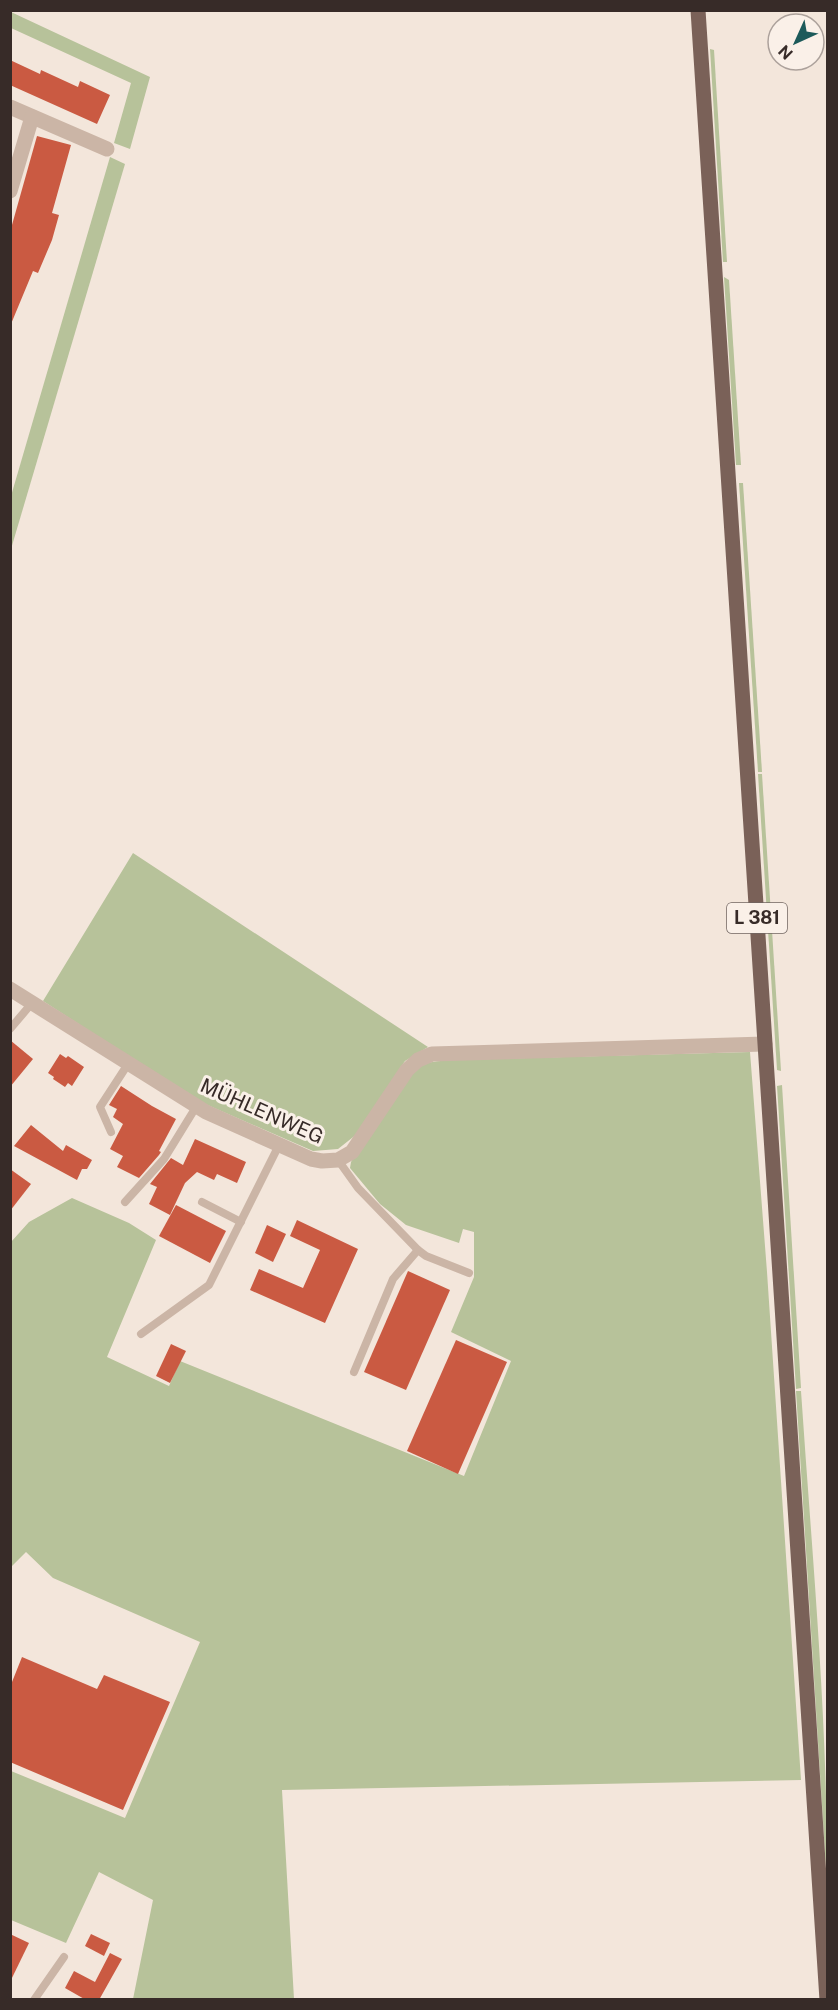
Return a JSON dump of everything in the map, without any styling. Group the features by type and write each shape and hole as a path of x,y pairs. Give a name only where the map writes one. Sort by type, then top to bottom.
{"main road":[{"name":"L 381","path":"698,10 827,2000"}],"street":[{"path":"10,107 107,149"},
{"path":"10,191 32,117"},
{"name":"MÜHLENWEG","path":"10,989 196,1107 311,1159 322,1161 338,1160 352,1152 407,1070 417,1060 432,1054 765,1044"}],"lane":[{"path":"10,1029 32,1003"},
{"path":"111,1132 100,1107 128,1064"},
{"path":"125,1202 164,1159 196,1107"},
{"path":"141,1335 209,1285 279,1145"},
{"path":"338,1160 358,1188 417,1250 469,1273"},
{"path":"202,1202 241,1222"},
{"path":"354,1372 393,1279 417,1250"},
{"path":"34,2000 64,1957"}],"green space":[{"path":"11,12 150,77 130,149 114,143 131,83 11,28"},
{"path":"710,49 714,50 727,262 723,262"},
{"path":"110,157 125,164 11,549 11,496"},
{"path":"724,277 729,280 741,465 736,465"},
{"path":"739,483 743,483 762,772 758,772"},
{"path":"758,774 762,774 781,1071 777,1070"},
{"path":"133,853 428,1047 405,1061 357,1134 338,1149 313,1151 196,1100 43,1001"},
{"path":"750,1052 801,1780 282,1790 294,1999 133,1999 153,1900 99,1872 66,1943 11,1920 11,1771 125,1818 200,1642 53,1578 26,1552 11,1567 11,1242 29,1222 72,1198 129,1223 156,1240 107,1357 169,1386 180,1361 464,1476 511,1361 451,1332 474,1277 474,1232 463,1229 459,1243 406,1225 380,1204 350,1168 351,1162 402,1081 419,1066 431,1062"},
{"path":"782,1085 801,1388 796,1389 777,1086"},
{"path":"796,1391 801,1391 818,1638 825,1761 827,1885"}],"building":[{"path":"10,60 40,74 41,70 78,87 80,81 110,95 97,124 10,85"},
{"path":"37,136 71,145 52,213 59,215 52,240 38,273 33,271 11,324 10,232"},
{"path":"10,1040 33,1059 10,1087"},
{"path":"60,1054 66,1058 68,1056 84,1067 72,1086 68,1083 65,1087 48,1073"},
{"path":"121,1086 176,1119 159,1151 161,1152 139,1178 117,1167 123,1156 110,1149 123,1124 113,1117 117,1109 109,1105"},
{"path":"31,1125 63,1151 66,1145 92,1160 87,1169 82,1169 77,1180 14,1146"},
{"path":"195,1139 246,1162 237,1183 217,1174 214,1180 197,1172 185,1183 170,1215 149,1204 157,1187 150,1184 171,1158 183,1165"},
{"path":"10,1169 31,1184 10,1211"},
{"path":"176,1205 226,1231 210,1263 159,1236"},
{"path":"297,1220 358,1249 325,1323 250,1290 259,1269 303,1288 320,1250 290,1236"},
{"path":"267,1225 286,1234 273,1262 255,1253"},
{"path":"408,1271 450,1290 406,1390 364,1372"},
{"path":"456,1340 507,1362 458,1474 407,1451"},
{"path":"171,1344 186,1351 170,1383 156,1376"},
{"path":"22,1657 97,1689 104,1675 170,1702 123,1810 10,1762 10,1687"},
{"path":"10,1934 29,1943 10,1982"},
{"path":"91,1934 110,1943 104,1956 85,1946"},
{"path":"110,1953 122,1959 99,2000 86,2000 65,1988 74,1971 95,1982"}]}
